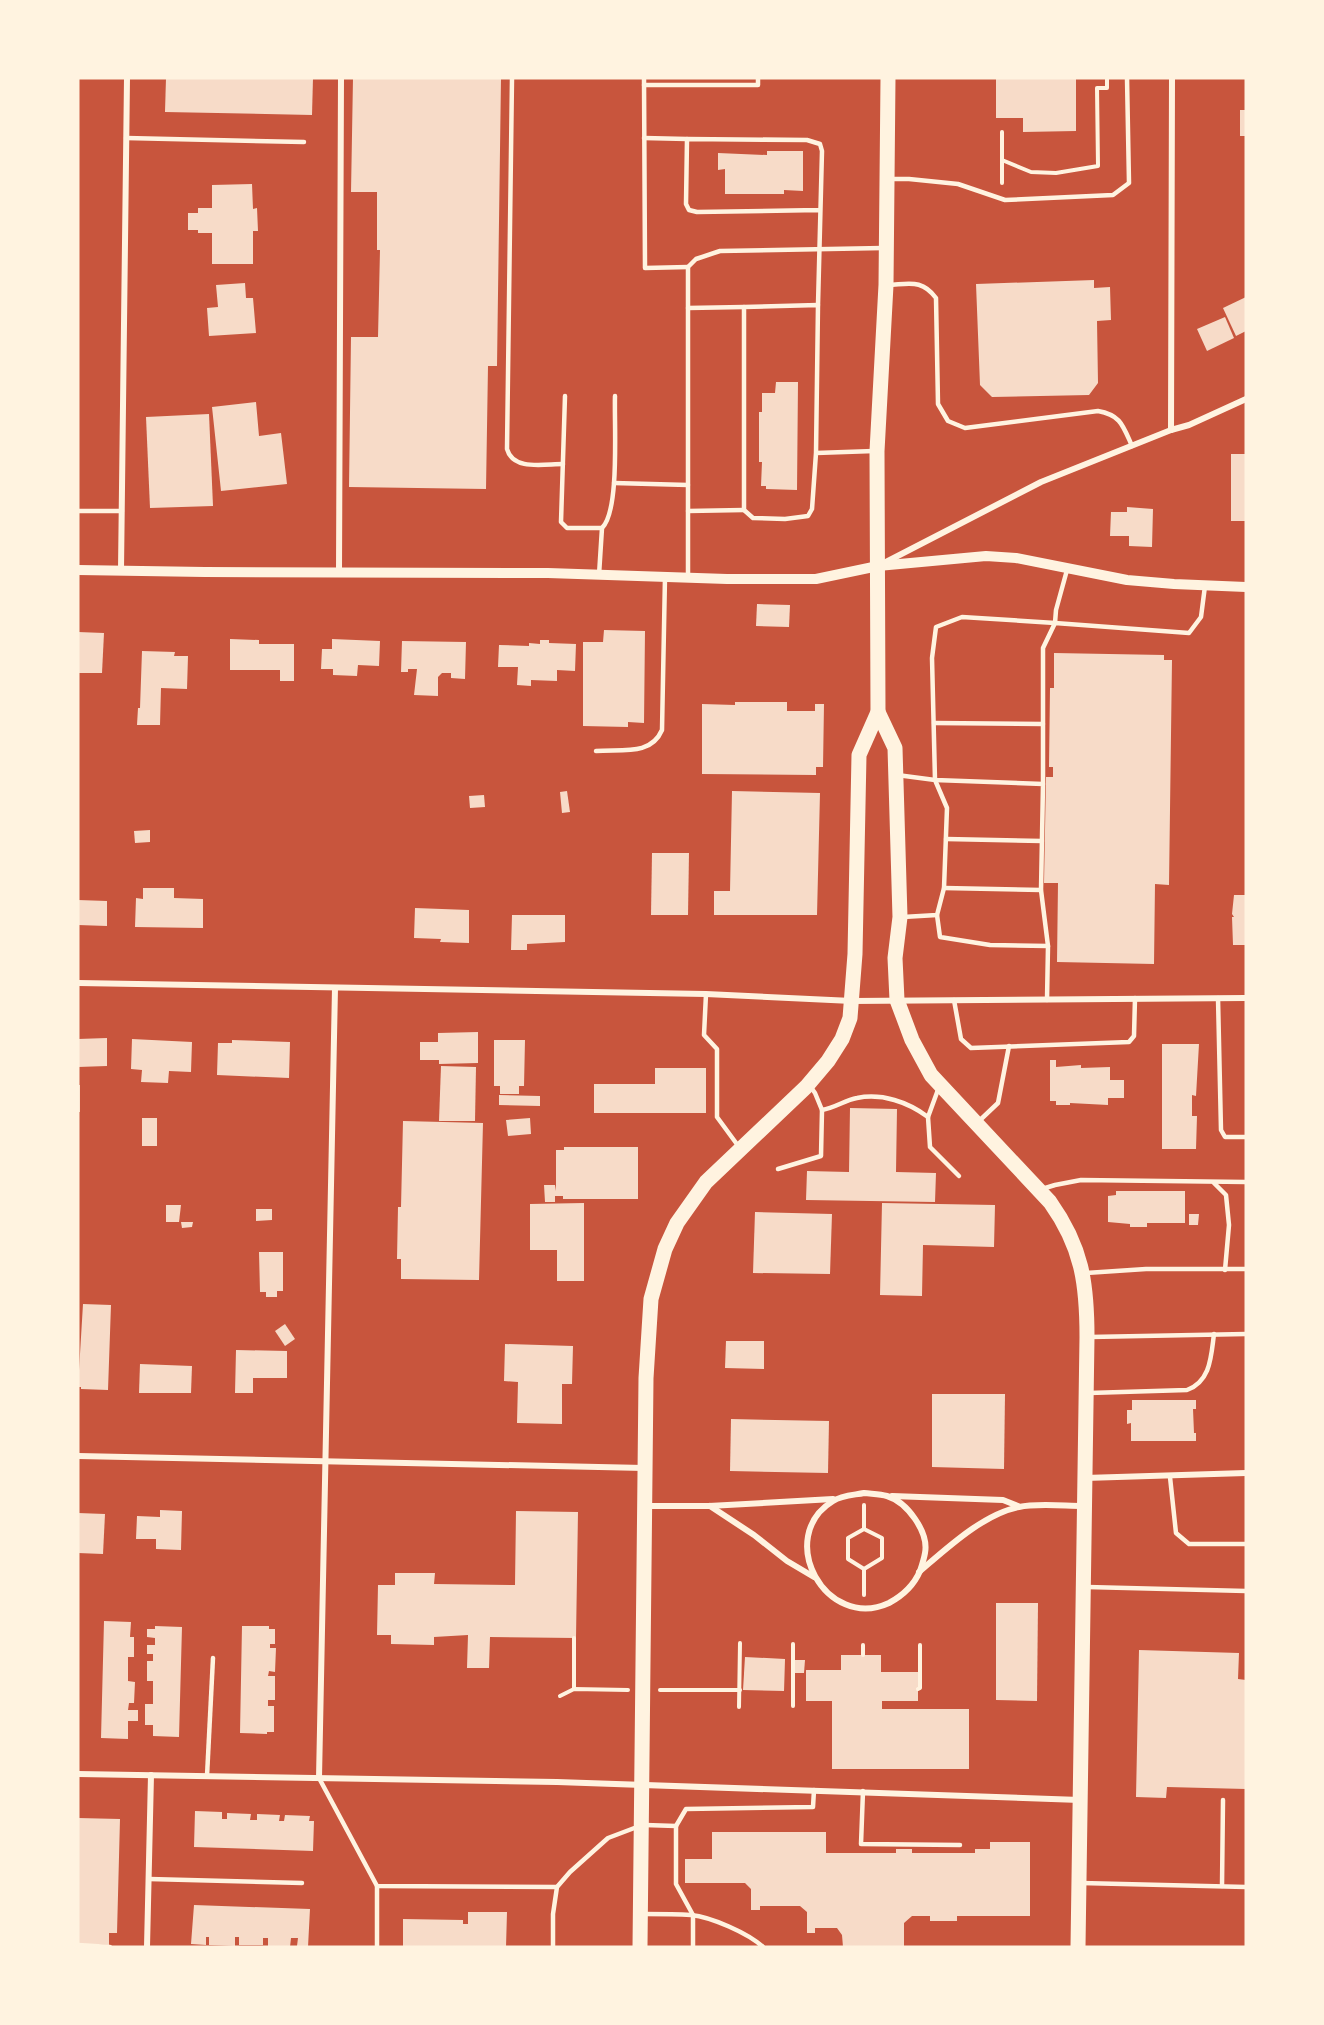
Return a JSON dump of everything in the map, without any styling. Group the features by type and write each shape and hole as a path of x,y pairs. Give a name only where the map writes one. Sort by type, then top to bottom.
{"main road":[{"path":"640,1947 644,1785 648,1321 657,1274 677,1223 706,1182 808,1084 828,1061 842,1039 850,1018 855,954 859,754 878,712 877,451 886,285 888,78"},
{"path":"878,712 896,748 900,917 895,957 897,1000 920,1058 940,1086 1039,1190 1064,1221 1083,1273 1087,1299 1087,1337 1078,1947"}],"street":[{"path":"121,570 127,78"},
{"path":"339,573 340,78"},
{"path":"1171,430 1172,78"},
{"path":"878,566 1041,482 1190,424 1246,399"},
{"path":"78,570 816,579 878,566 986,556 1016,558 1127,580 1246,587"},
{"path":"78,983 706,994 852,1000 1246,998"},
{"path":"319,1778 335,988"},
{"path":"78,1456 645,1468"},
{"path":"1084,1479 1246,1473"},
{"path":"645,1506 709,1506 835,1499 864,1493 887,1496 1003,1500 1019,1506 1084,1506"},
{"path":"709,1506 754,1535 787,1561 814,1577 828,1594 848,1606 864,1608 882,1606 896,1599 910,1587 919,1572 926,1551 922,1534 908,1510 887,1496"},
{"path":"814,1577 808,1556 808,1539 812,1521 835,1499"},
{"path":"919,1572 960,1537 986,1521 1019,1506"},
{"path":"78,1774 644,1785 1081,1800"},
{"path":"147,1947 151,1775"}],"lane":[{"path":"512,78 507,449 509,456 519,464 562,464"},
{"path":"644,78 645,268 688,267 696,259 720,251 886,248"},
{"path":"644,85 758,85 758,78"},
{"path":"887,179 958,184 1005,200 1113,195 1129,183 1127,78"},
{"path":"126,138 304,142"},
{"path":"644,138 807,140 820,144 822,151 818,249 816,453 812,509 808,516 803,518 785,519 753,518 744,510 688,511"},
{"path":"687,140 686,204 689,210 697,212 819,210"},
{"path":"688,267 688,578"},
{"path":"886,285 918,284 928,287 936,298 938,404 948,421 965,428 1098,411 1110,413 1121,421 1132,446"},
{"path":"688,308 818,305"},
{"path":"744,307 744,510"},
{"path":"565,396 562,464 563,526 603,528"},
{"path":"599,575 603,528 607,524 613,504 615,396"},
{"path":"816,453 877,451"},
{"path":"614,483 688,485"},
{"path":"78,510 122,511"},
{"path":"1047,1000 1048,946 1041,890 1043,648 1055,623 1067,567"},
{"path":"597,751 646,748 657,741 662,730 665,577"},
{"path":"1048,946 990,945 940,937 937,915 944,888 947,808 935,780 932,658 936,627 962,617 1189,633 1201,617 1205,586"},
{"path":"934,723 1043,724"},
{"path":"897,775 935,780 1043,784"},
{"path":"946,839 1042,841"},
{"path":"944,888 1041,890"},
{"path":"900,917 937,915"},
{"path":"706,994 704,1035 717,1049 717,1117 740,1149"},
{"path":"954,1000 961,1039 971,1048 1130,1042 1134,1036 1135,998"},
{"path":"1218,998 1221,1130 1225,1137 1246,1137"},
{"path":"976,1124 998,1103 1009,1046"},
{"path":"778,1169 821,1156 822,1110 815,1093 808,1084"},
{"path":"940,1086 928,1117 930,1148 959,1176"},
{"path":"822,1110 858,1098 872,1097 887,1098 906,1104 918,1109 928,1117"},
{"path":"1039,1190 1081,1180 1246,1182"},
{"path":"1214,1183 1226,1196 1228,1244 1225,1270"},
{"path":"1083,1273 1146,1269 1246,1269"},
{"path":"1086,1393 1187,1390 1196,1387 1211,1362 1214,1334"},
{"path":"1087,1337 1246,1334"},
{"path":"1170,1477 1176,1533 1189,1544 1246,1544"},
{"path":"1082,1587 1246,1591"},
{"path":"207,1776 213,1658"},
{"path":"319,1778 377,1886 377,1947"},
{"path":"693,1947 693,1915 676,1884 676,1826 686,1809 813,1808 814,1790"},
{"path":"863,1791 861,1844 960,1845"},
{"path":"1222,1886 1223,1800"},
{"path":"553,1947 553,1914 557,1887 570,1872 608,1838 643,1825 676,1826"},
{"path":"149,1879 302,1882"},
{"path":"1079,1883 1246,1887"},
{"path":"377,1886 557,1887"},
{"path":"641,1914 693,1915 721,1924 756,1941 763,1947"},
{"path":"78,1945 110,1947"}],"path":[{"path":"1002,160 1031,172 1056,173 1098,166 1097,88 1107,88 1107,78"},
{"path":"1002,132 1002,183"},
{"path":"864,1500 864,1529"},
{"path":"864,1529 848,1538 848,1559 864,1569"},
{"path":"864,1529 882,1538 882,1558 864,1569"},
{"path":"864,1569 864,1599"},
{"path":"574,1638 574,1689"},
{"path":"740,1643 740,1707"},
{"path":"793,1644 793,1706"},
{"path":"863,1645 863,1655"},
{"path":"918,1689 920,1688 920,1645"},
{"path":"560,1696 574,1689 631,1690"},
{"path":"656,1690 740,1690"}],"building":[{"path":"166,78 313,78 312,115 165,112"},
{"path":"353,78 501,78 497,366 488,366 486,489 349,487 351,337 378,337 380,250 377,250 377,192 351,192"},
{"path":"996,78 1076,78 1076,131 1023,132 1023,118 996,118"},
{"path":"1240,110 1246,110 1246,136 1240,136"},
{"path":"767,151 803,151 803,191 784,190 784,194 725,194 725,169 718,170 718,153 767,155"},
{"path":"252,184 253,209 257,208 258,231 253,231 253,264 212,264 212,233 188,230 188,213 198,213 198,208 212,208 212,185"},
{"path":"1094,280 1094,288 1110,287 1111,320 1097,321 1098,383 1089,395 992,397 980,385 976,284"},
{"path":"245,283 246,298 253,298 256,333 209,336 207,308 218,307 216,285"},
{"path":"1246,297 1246,331 1236,336 1223,308"},
{"path":"1225,317 1234,338 1207,351 1197,329"},
{"path":"776,382 798,382 797,490 766,489 766,486 761,486 759,412 762,412 762,393 775,393"},
{"path":"256,402 259,436 281,433 287,484 221,491 212,407"},
{"path":"209,414 213,506 150,508 146,417"},
{"path":"1231,454 1246,454 1246,521 1231,521"},
{"path":"1127,507 1153,509 1152,547 1129,546 1129,536 1110,536 1111,512 1127,512"},
{"path":"757,604 790,605 789,627 756,626"},
{"path":"604,630 645,631 644,723 628,722 628,727 583,726 583,642 603,642"},
{"path":"78,632 104,633 102,673 78,673"},
{"path":"230,639 259,640 259,644 294,644 294,681 280,681 280,670 230,670"},
{"path":"332,639 380,641 379,666 358,665 357,676 333,675 333,669 321,669 322,649 332,649"},
{"path":"540,640 549,640 549,643 576,644 575,671 557,670 557,681 531,680 531,686 517,685 518,667 498,667 499,645 529,646 529,643 540,644"},
{"path":"402,641 466,642 465,679 451,678 451,673 442,673 438,677 438,696 414,695 417,669 401,672"},
{"path":"142,651 175,652 174,656 188,656 187,689 161,688 160,725 137,725 138,708 140,708"},
{"path":"1054,653 1164,655 1164,660 1172,660 1169,885 1155,884 1154,964 1057,962 1058,883 1044,883 1046,777 1053,777 1053,767 1049,767 1050,688 1054,688"},
{"path":"735,702 787,702 787,711 815,711 815,704 824,704 823,767 816,767 816,775 702,774 702,704 735,705"},
{"path":"567,791 570,812 562,813 560,792"},
{"path":"732,791 820,793 817,915 714,915 714,891 730,891"},
{"path":"484,795 485,807 470,808 469,796"},
{"path":"150,830 150,842 135,843 134,831"},
{"path":"652,853 689,853 688,915 651,915"},
{"path":"143,888 174,888 174,898 203,899 203,928 135,927 136,898 143,899"},
{"path":"1234,895 1246,895 1246,945 1233,945"},
{"path":"78,900 107,901 107,926 78,925"},
{"path":"415,908 469,910 469,943 414,938"},
{"path":"512,915 565,915 565,942 527,944 527,950 511,950"},
{"path":"478,1032 478,1063 439,1064 439,1060 420,1060 420,1042 438,1042 438,1033"},
{"path":"107,1038 107,1066 78,1067 78,1039"},
{"path":"132,1039 192,1042 191,1072 169,1071 168,1083 141,1082 142,1070 131,1069"},
{"path":"232,1040 290,1042 289,1078 217,1075 218,1043 232,1043"},
{"path":"494,1040 525,1040 524,1086 519,1086 519,1094 500,1094 500,1086 494,1086"},
{"path":"1162,1044 1199,1044 1196,1096 1192,1095 1192,1116 1197,1116 1196,1149 1162,1149"},
{"path":"1050,1060 1056,1060 1056,1067 1081,1065 1081,1068 1110,1067 1110,1080 1124,1080 1124,1098 1108,1098 1108,1105 1070,1103 1070,1105 1056,1105 1056,1101 1050,1101"},
{"path":"441,1066 476,1067 475,1121 439,1121"},
{"path":"655,1068 706,1068 706,1113 594,1113 594,1084 655,1084"},
{"path":"78,1085 80,1085 80,1112 78,1112"},
{"path":"499,1095 540,1096 540,1106 499,1105"},
{"path":"850,1108 897,1109 896,1172 936,1173 935,1202 806,1200 807,1171 849,1172"},
{"path":"142,1118 157,1118 157,1146 142,1146"},
{"path":"530,1118 531,1134 508,1136 506,1120"},
{"path":"403,1121 483,1123 479,1280 401,1279 401,1259 397,1259"},
{"path":"564,1147 638,1147 638,1199 563,1199 563,1196 555,1196 555,1202 545,1202 544,1185 555,1185 556,1191 556,1150 564,1150"},
{"path":"1116,1191 1185,1191 1185,1223 1147,1223 1147,1227 1130,1227 1130,1224 1108,1222 1108,1196 1116,1195"},
{"path":"584,1203 584,1281 557,1281 557,1250 530,1250 530,1204"},
{"path":"882,1203 995,1205 994,1247 923,1245 922,1296 880,1295"},
{"path":"166,1205 181,1205 179,1222 166,1222"},
{"path":"256,1209 272,1209 272,1220 256,1221"},
{"path":"755,1212 832,1214 830,1274 753,1273"},
{"path":"1189,1214 1199,1214 1198,1225 1189,1225"},
{"path":"181,1222 193,1222 192,1227 182,1228"},
{"path":"259,1252 283,1252 283,1291 277,1291 277,1297 266,1297 266,1292 260,1292"},
{"path":"83,1304 111,1305 108,1390 78,1387"},
{"path":"285,1324 295,1339 285,1346 275,1331"},
{"path":"726,1341 764,1341 764,1369 725,1368"},
{"path":"505,1344 573,1346 572,1384 562,1384 562,1424 517,1423 518,1382 504,1381"},
{"path":"236,1350 287,1351 287,1378 253,1378 253,1393 235,1393"},
{"path":"140,1364 192,1366 191,1393 139,1393"},
{"path":"932,1394 1005,1394 1004,1469 932,1467"},
{"path":"1132,1400 1196,1400 1196,1409 1193,1409 1196,1441 1131,1441 1131,1423 1127,1424 1127,1410 1132,1410"},
{"path":"731,1419 829,1421 828,1473 730,1471"},
{"path":"160,1510 182,1511 181,1550 156,1549 156,1539 136,1539 137,1516 160,1517"},
{"path":"516,1511 578,1512 576,1638 490,1637 489,1668 467,1668 468,1635 434,1637 434,1645 391,1644 391,1635 377,1635 378,1585 395,1585 395,1573 435,1573 434,1584 515,1585"},
{"path":"78,1513 105,1514 103,1554 78,1553"},
{"path":"996,1603 1038,1603 1037,1701 996,1700"},
{"path":"104,1621 131,1622 130,1637 134,1637 134,1657 128,1657 128,1681 135,1682 134,1703 129,1703 128,1710 138,1710 138,1721 128,1721 128,1739 101,1738"},
{"path":"155,1626 182,1627 179,1737 153,1736 153,1725 145,1725 145,1704 153,1704 153,1681 147,1681 147,1661 153,1661 153,1654 147,1654 147,1645 155,1645 155,1638 147,1637 147,1629 155,1629"},
{"path":"242,1626 269,1626 269,1629 275,1629 275,1644 270,1644 270,1648 276,1648 275,1672 269,1671 268,1676 275,1676 275,1700 268,1700 268,1706 274,1706 274,1732 267,1732 267,1734 240,1733"},
{"path":"1139,1650 1239,1653 1238,1679 1246,1680 1246,1789 1167,1787 1166,1798 1136,1797"},
{"path":"841,1655 881,1655 881,1672 918,1672 918,1701 882,1701 882,1709 969,1709 969,1769 832,1769 832,1701 806,1701 806,1670 841,1670"},
{"path":"745,1657 785,1659 784,1691 743,1690"},
{"path":"795,1660 805,1660 804,1673 794,1673"},
{"path":"195,1811 222,1812 222,1819 227,1819 227,1813 251,1814 250,1820 257,1820 257,1814 280,1815 279,1821 284,1821 285,1815 310,1816 309,1821 314,1821 313,1851 194,1847"},
{"path":"78,1818 120,1819 117,1933 109,1933 109,1945 78,1944"},
{"path":"712,1832 826,1832 826,1853 896,1853 896,1849 912,1849 912,1853 975,1853 975,1849 990,1849 990,1842 1030,1842 1030,1916 957,1916 957,1921 930,1921 930,1916 912,1916 904,1923 904,1947 843,1947 842,1935 837,1928 815,1928 815,1933 807,1933 807,1912 800,1906 760,1906 760,1910 751,1910 751,1889 745,1883 685,1883 685,1859 712,1859"},
{"path":"194,1905 310,1909 308,1947 297,1946 298,1938 291,1938 290,1947 268,1947 268,1938 263,1938 263,1945 239,1945 239,1937 235,1937 235,1946 209,1945 209,1937 206,1937 206,1945 191,1944"},
{"path":"468,1912 507,1912 506,1947 403,1947 403,1919 463,1920 463,1924 468,1924"}]}
